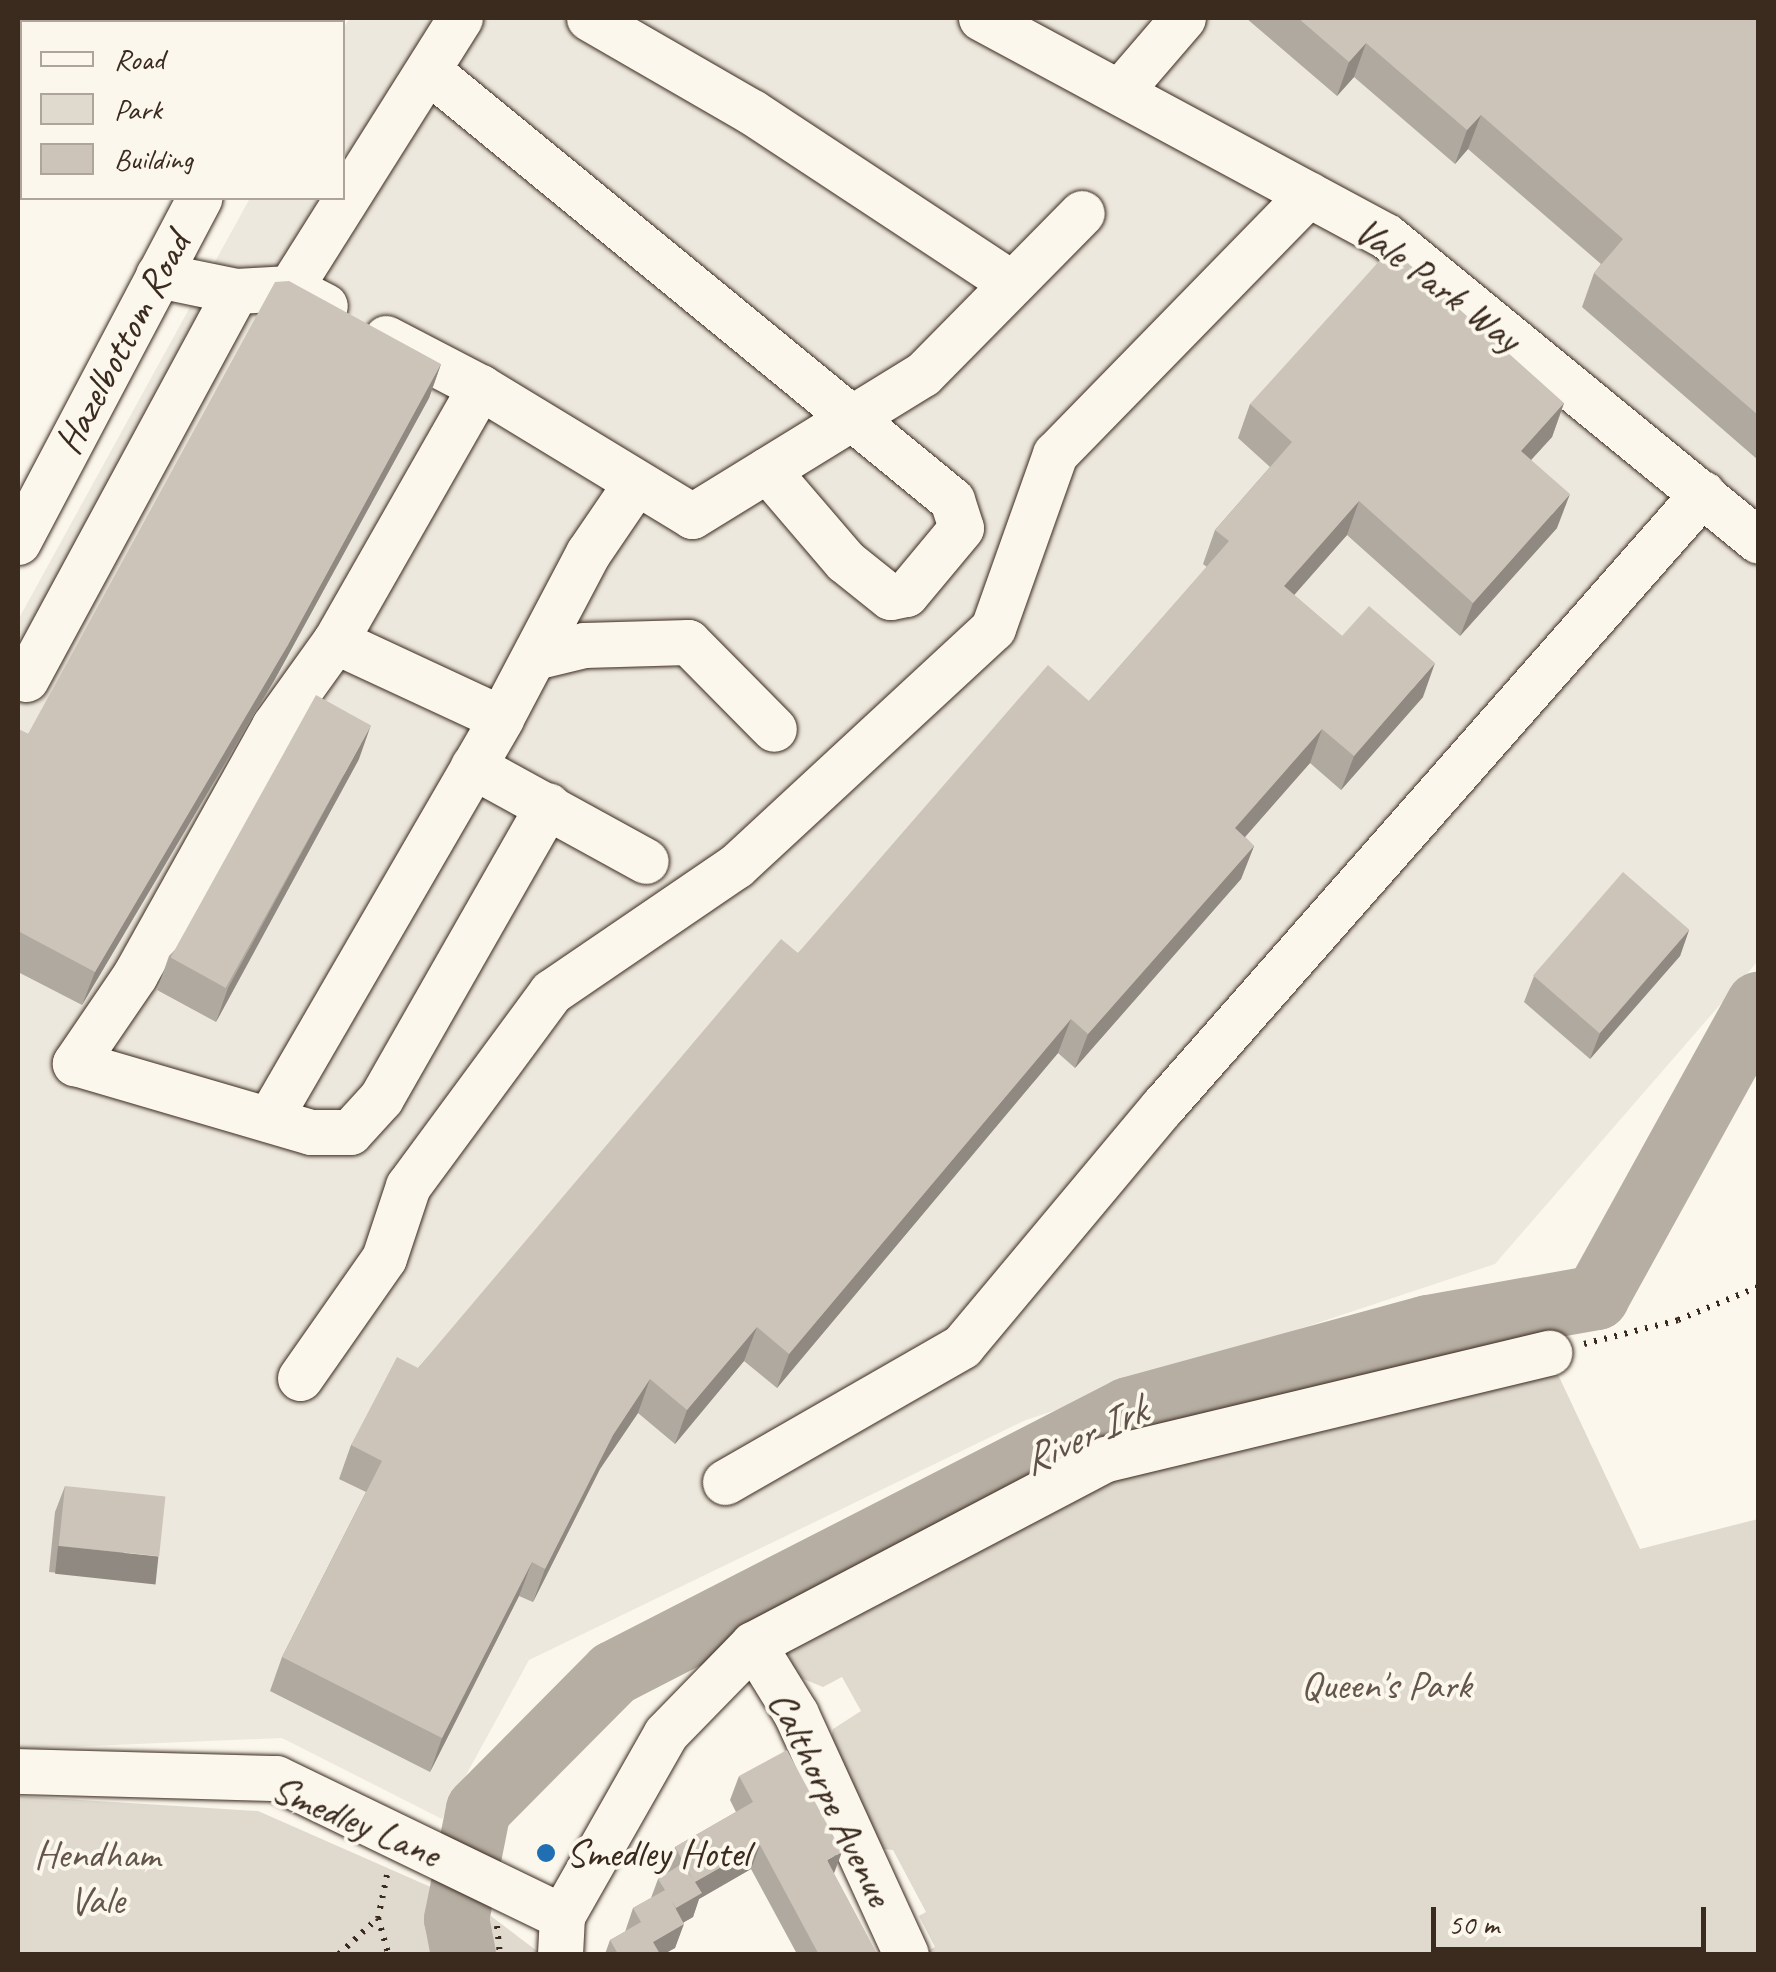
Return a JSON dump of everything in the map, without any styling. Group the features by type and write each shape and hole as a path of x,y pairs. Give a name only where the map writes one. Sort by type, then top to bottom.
{"street":[{"path":"290,288 430,72 460,18"},
{"path":"589,18 752,112 1011,283"},
{"name":"Vale Park Way","path":"981,18 1386,236 1758,540"},
{"path":"1121,90 1183,18"},
{"path":"430,72 952,500 961,528 906,594 890,597 845,561 767,470"},
{"path":"300,1378 384,1258 408,1186 550,992 736,866 993,628 1055,454 1309,194"},
{"name":"Hazelbottom Road","path":"18,542 197,200"},
{"path":"158,275 236,291 290,288 480,387 692,516 923,374 1082,212"},
{"path":"26,679 236,291"},
{"path":"112,362 179,397"},
{"path":"480,387 335,641 274,726 135,975 75,1063 311,1132 350,1132 381,1098 548,805"},
{"path":"269,1120 502,718 588,553 635,484"},
{"path":"725,1482 962,1346 1162,1107 1703,494"},
{"path":"335,641 502,718"},
{"path":"534,656 584,645 688,642 774,728"},
{"path":"474,766 646,860"},
{"path":"561,1936 666,1733 753,1644 1106,1459 1549,1353"},
{"name":"Calthorpe Avenue","path":"753,1644 796,1714 906,1954"},
{"name":"Smedley Lane","path":"18,1771 276,1778 493,1880 561,1936"}],"path":[{"path":"1549,1353 1678,1320 1758,1287"},
{"path":"339,1954 378,1918 388,1954"}],"shaded area":[{"path":"350,18 1758,18 1758,961 1495,1264 1026,1420 529,1660 442,1819 282,1738 18,1749 18,620 249,200 345,200 345,26"},
{"path":"548,1703 569,1728 487,1828 470,1929 478,1954 445,1954 435,1906 454,1816"}],"green space":[{"name":"Queen's Park","path":"1554,1366 1640,1549 1758,1519 1758,1954 922,1954 935,1947 919,1916 926,1912 893,1850 882,1849 829,1748 833,1729 861,1711 842,1677 823,1687 796,1676 786,1647 1051,1494"},
{"name":"Hendham Vale","path":"18,1796 258,1811 483,1910 541,1954 18,1954"}],"building":[{"path":"160,18 218,18 218,20"},
{"path":"1298,18 1758,18 1758,415 1594,273 1623,239 1481,115 1467,130 1366,43 1349,62"},
{"path":"1391,248 1564,403 1521,451 1570,494 1473,603 1359,501 1284,586 1342,636 1369,606 1435,663 1354,756 1322,729 1235,828 1254,846 1088,1034 1071,1019 789,1354 757,1327 687,1410 650,1379 613,1435 545,1569 532,1562 442,1738 282,1657 382,1461 351,1445 397,1357 418,1368 781,939 798,953 1048,665 1089,701 1229,541 1215,530 1292,442 1250,404"},
{"path":"289,281 441,364 288,645 95,972 18,931 18,729 28,734 275,282"},
{"path":"316,695 371,726 226,988 171,957"},
{"path":"1623,872 1689,930 1600,1033 1533,975"},
{"path":"65,1486 165,1497 159,1556 59,1546"},
{"path":"787,1750 842,1852 827,1860 877,1954 816,1954 760,1845 695,1882 702,1893 676,1908 671,1900 684,1924 653,1942 660,1954 618,1954 610,1940 641,1922 633,1908 665,1890 658,1879 683,1863 694,1881 675,1847 753,1802 739,1776"}],"waterway":[{"name":"River Irk","path":"463,1954 456,1919 478,1809 613,1673 1128,1409 1428,1327 1596,1297 1758,1004"}],"place":[{"name":"Smedley Hotel","path":"546,1853"}]}
